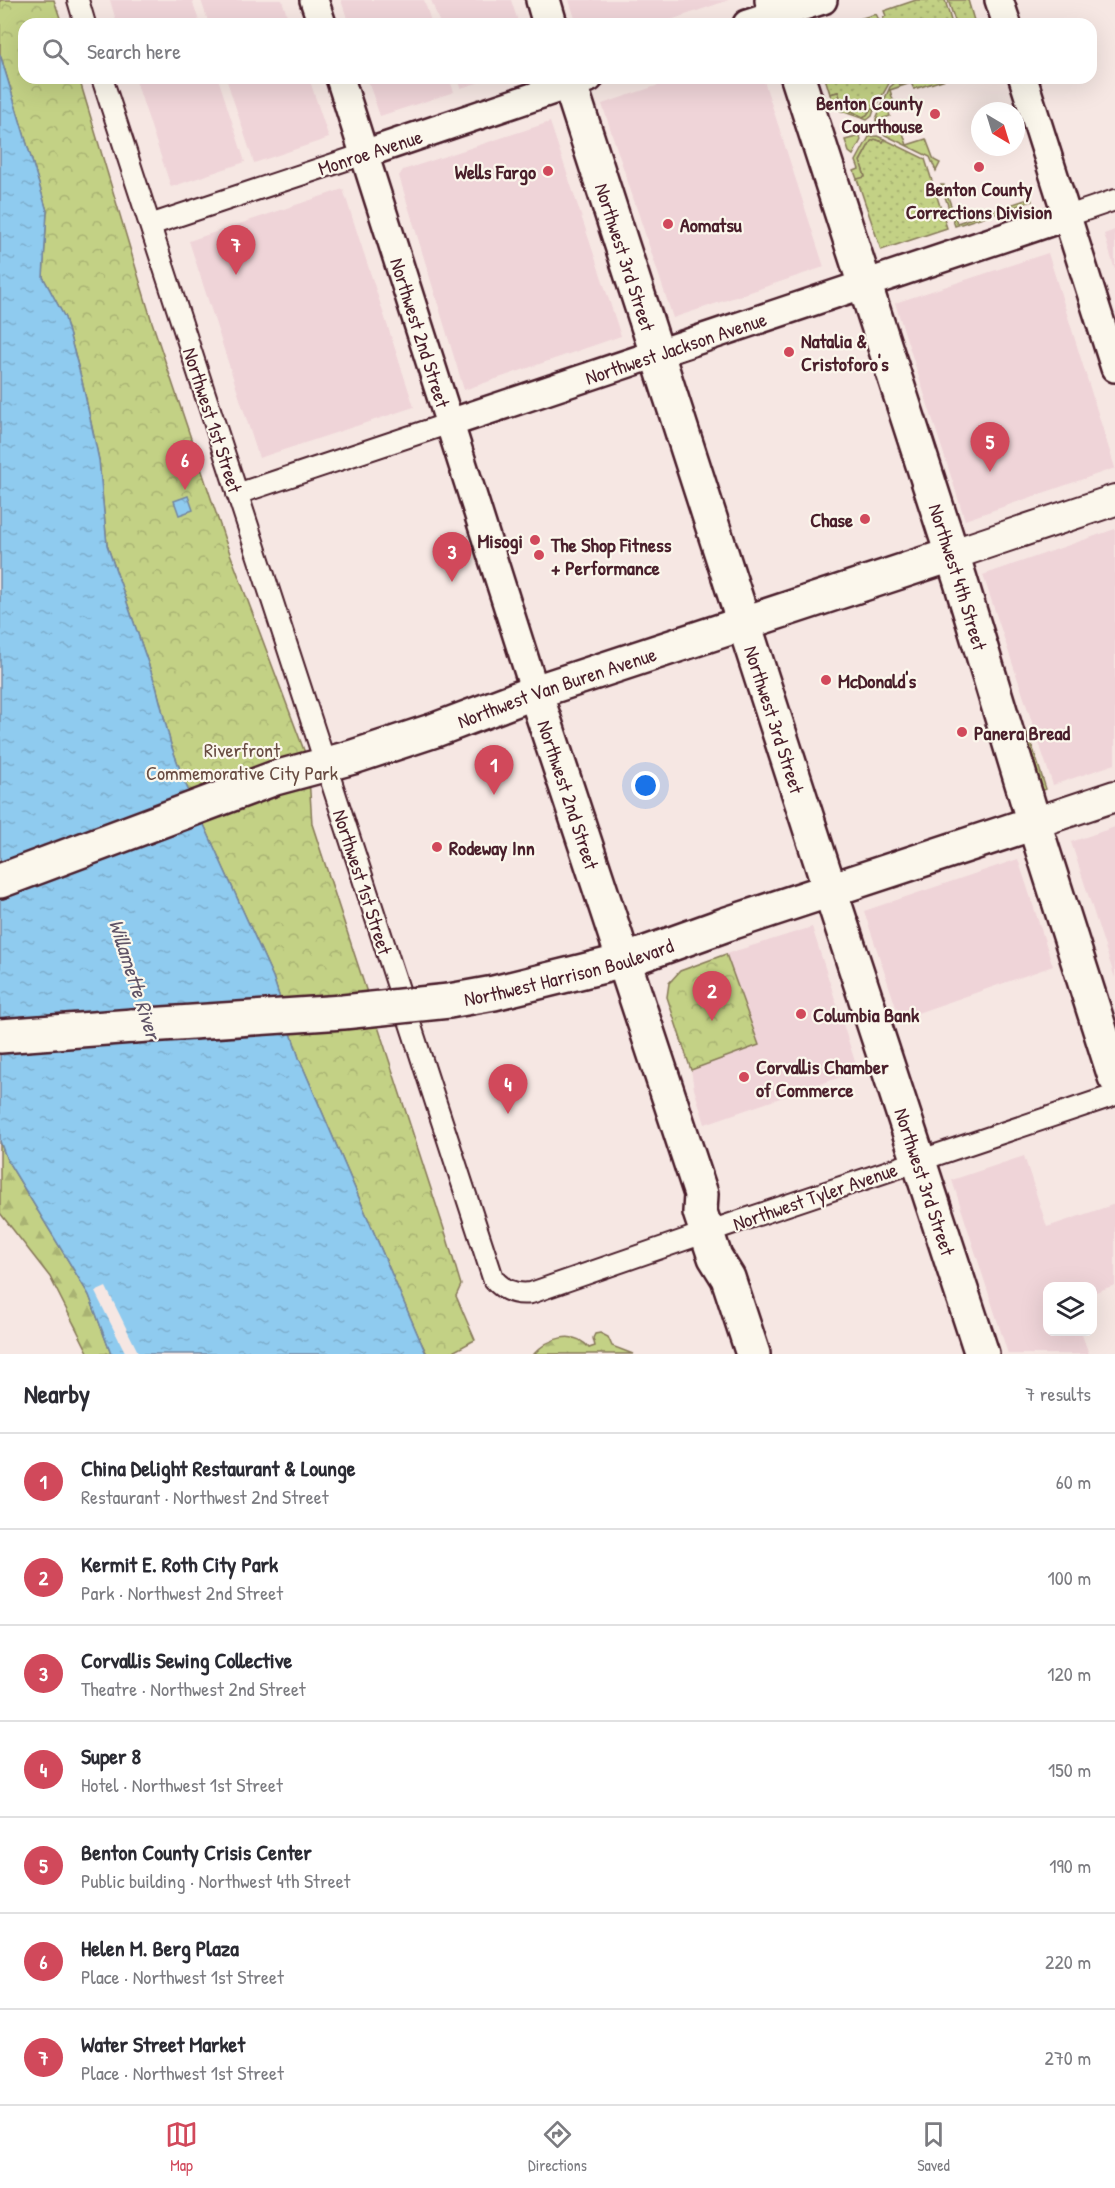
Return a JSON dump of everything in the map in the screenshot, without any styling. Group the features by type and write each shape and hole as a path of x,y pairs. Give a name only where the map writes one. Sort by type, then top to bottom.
{"highway":[{"path":"543,0 548,18"},
{"name":"Northwest 3rd Street","path":"577,84 656,354 982,1354"},
{"name":"Northwest 4th Street","path":"800,84 1115,1077"},
{"name":"Northwest Van Buren Avenue","path":"0,881 275,778 319,744 435,730 535,692 951,555"},
{"name":"Northwest 2nd Street","path":"535,692 701,1194 700,1212 713,1230 715,1257 728,1278 753,1354"},
{"name":"Northwest Harrison Boulevard","path":"0,1036 332,1012 449,1001 494,993 624,961 727,924 1034,823"}],"main road":[{"name":"Northwest Van Buren Avenue","path":"951,555 1115,500"},
{"name":"Northwest Harrison Boulevard","path":"1034,823 1115,796"}],"street":[{"path":"78,0 83,18"},
{"path":"314,0 320,18"},
{"path":"769,16 823,0"},
{"path":"999,0 1005,18"},
{"name":"Northwest 1st Street","path":"104,84 490,1270 497,1284 510,1292"},
{"name":"Northwest 2nd Street","path":"342,84 535,692"},
{"name":"Monroe Avenue","path":"150,225 565,84"},
{"path":"1025,84 1115,368"},
{"name":"Northwest Jackson Avenue","path":"237,494 1115,200"},
{"name":"Northwest Tyler Avenue","path":"510,1292 531,1293 1115,1095"}],"shaded area":[{"path":"110,0 192,0 198,18 115,18"},
{"path":"201,0 282,0 288,18 207,18"},
{"path":"341,0 424,0 430,18 347,18"},
{"path":"431,0 511,0 517,18 438,18"},
{"path":"569,0 729,0 676,18 575,18"},
{"path":"137,84 220,84 245,162 171,187"},
{"path":"228,84 311,84 329,138 254,163"},
{"path":"369,84 451,84 454,92 380,116"},
{"path":"460,84 474,84 461,88"},
{"path":"662,84 765,84 824,267 673,318 602,104"},
{"path":"550,122 621,336 464,390 399,176 403,170"},
{"path":"343,189 414,407 259,458 189,241"},
{"path":"1115,230 1115,270 1104,234"},
{"path":"1048,253 1115,468 965,520 895,303"},
{"path":"1115,529 1115,764 1053,785 983,575"},
{"path":"1115,827 1115,978 1071,842"},
{"path":"1018,859 1053,966 900,1019 864,911"},
{"path":"812,927 858,1071 705,1124 694,1089 691,1070 759,1045 726,954"},
{"path":"1024,1156 1047,1227 1115,1204 1115,1285 1097,1292 1097,1282 1043,1282 1043,1336 1082,1336 1089,1354 1008,1354 952,1180"}],"green space":[{"name":"Riverfront Commemorative City Park","path":"0,0 54,0 60,18 18,18 18,84 81,84 152,322 225,540 308,761 312,824 461,1285 456,1296 475,1340 449,1354 427,1354 420,1340 299,1058 273,977 185,783 171,745 156,686 107,545 99,460 82,381 65,318 43,277 47,211 0,54"},
{"path":"916,0 945,0 950,18 883,18 886,16 884,11"},
{"path":"948,0 968,0 973,18 954,18"},
{"path":"876,14 878,18 862,18"},
{"path":"827,84 889,84 874,110 871,109 863,117 844,108 838,92 830,94"},
{"path":"893,84 908,84 890,90 895,107 888,110 890,116 876,121 890,87"},
{"path":"912,84 930,84 914,89"},
{"path":"838,92 844,108 863,117 871,109 874,110 872,116 867,120 841,111 838,103 834,105 830,94"},
{"path":"893,126 894,129 901,127 907,145 926,139 934,160 940,163 936,171 930,157 879,132"},
{"path":"860,136 861,140 853,155 849,152 845,140"},
{"path":"877,136 884,139 883,142 875,139 871,141 860,161 865,177 857,179 854,171 859,169 856,161 869,137"},
{"path":"875,139 883,142 884,139 925,159 947,228 881,250 857,179 865,176 860,162 871,141"},
{"path":"941,185 944,185 957,223 1031,198 1032,201 955,226"},
{"path":"1028,733 1046,789 1041,791 1025,741"},
{"path":"726,954 759,1045 691,1070 667,997 669,983 680,971"},
{"path":"0,1141 7,1160 89,1295 111,1354 89,1354 50,1277 0,1213"},
{"path":"600,1333 608,1337 612,1346 633,1354 534,1354 554,1340 569,1337 583,1342 589,1348 595,1346 593,1338 595,1334"}],"water":[{"name":"Willamette River","path":"0,54 47,211 43,277 65,318 82,381 99,460 107,545 156,686 171,745 185,783 273,977 299,1058 426,1354 111,1354 89,1295 7,1160 0,1141"},
{"path":"188,496 193,510 179,515 174,501"}],"pier":[{"path":"106,1287 139,1354 126,1354 95,1292"}],"place":[{"name":"Benton County Courthouse","path":"935,114"},
{"name":"Benton County Corrections Division","path":"979,167"},
{"name":"Wells Fargo","path":"548,171"},
{"name":"Aomatsu","path":"668,224"},
{"name":"Water Street Market","path":"236,275"},
{"name":"Natalia & Cristoforo's","path":"789,352"},
{"name":"Benton County Crisis Center","path":"990,472"},
{"name":"Helen M. Berg Plaza","path":"185,490"},
{"name":"Chase","path":"865,519"},
{"name":"Misogi","path":"535,540"},
{"name":"The Shop Fitness + Performance","path":"539,555"},
{"name":"Corvallis Sewing Collective","path":"452,582"},
{"name":"McDonald's","path":"826,680"},
{"name":"Panera Bread","path":"962,732"},
{"name":"China Delight Restaurant & Lounge","path":"494,795"},
{"name":"Rodeway Inn","path":"437,847"},
{"name":"Columbia Bank","path":"801,1014"},
{"name":"Kermit E. Roth City Park","path":"712,1021"},
{"name":"Corvallis Chamber of Commerce","path":"744,1077"},
{"name":"Super 8","path":"508,1114"}]}
